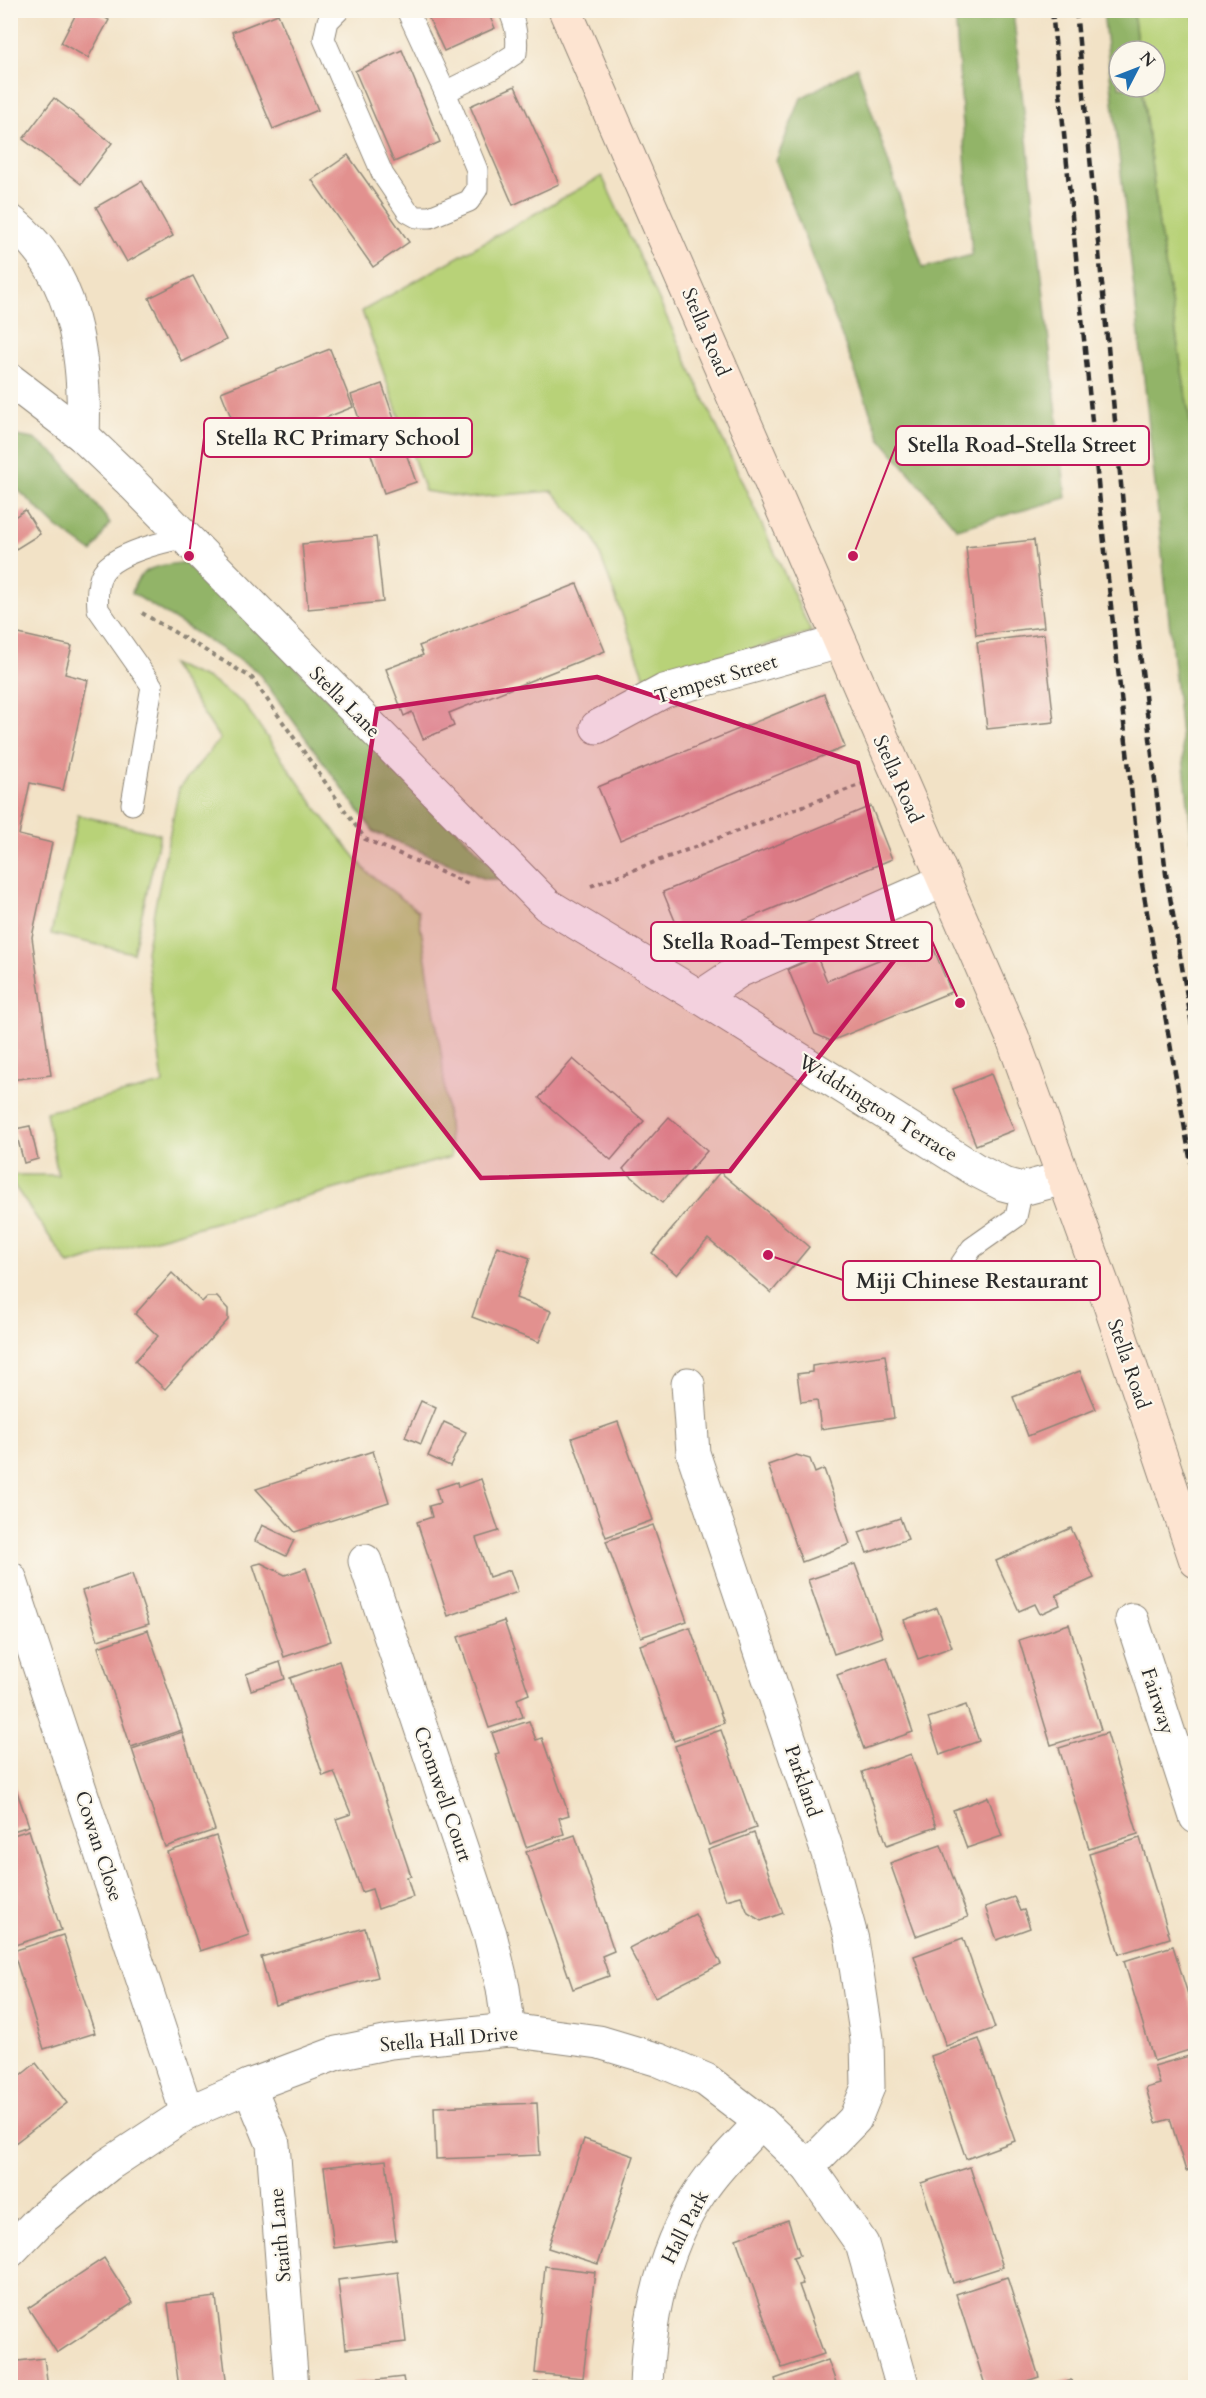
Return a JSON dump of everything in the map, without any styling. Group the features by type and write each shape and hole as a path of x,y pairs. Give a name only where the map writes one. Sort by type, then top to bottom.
{"main road":[{"name":"Stella Road","path":"565,10 1012,1036 1108,1302 1196,1561"}],"street":[{"path":"10,221 38,248 67,298 82,365 83,436"},
{"name":"Stella Lane","path":"10,380 83,436 547,905 700,997"},
{"name":"Tempest Street","path":"597,727 664,691 839,642"},
{"path":"700,997 740,971 944,881"},
{"name":"Widdrington Terrace","path":"700,997 976,1170 1003,1184 1023,1189"},
{"path":"1023,1189 1064,1178"},
{"name":"Parkland","path":"688,1384 693,1454 831,1862 852,1940 867,2039 868,2087 855,2119 808,2167"},
{"name":"Cromwell Court","path":"365,1561 490,1934 503,1988 509,2030"},
{"name":"Cowan Close","path":"10,1578 187,2113"},
{"name":"Fairway","path":"1132,1620 1196,1817"},
{"name":"Stella Hall Drive","path":"10,2251 41,2219 108,2165 187,2113 249,2086 347,2051 390,2042 509,2030 598,2042 659,2060 706,2080 761,2121 808,2167 862,2244 884,2313 903,2388"},
{"name":"Staith Lane","path":"249,2086 273,2144 292,2388"},
{"name":"Hall Park","path":"646,2388 646,2368 659,2284 672,2244 701,2190 761,2121"}],"lane":[{"path":"339,10 328,21 324,39 383,175 408,212 417,217 430,218 469,201 477,189 477,170 445,92 407,10"},
{"path":"445,92 492,69 516,53 518,41 516,25 509,10"},
{"path":"132,804 152,686 98,609 97,597 103,573 116,562 139,550 184,538"},
{"path":"949,1282 972,1248 1016,1217 1023,1189"}],"highlighted area":[{"path":"597,677 858,763 900,953 730,1171 481,1178 334,989 377,709"}],"green space":[{"path":"955,11 1013,11 1066,498 957,529 880,438 776,161 801,98 857,67 923,268 972,255"},
{"path":"1103,11 1133,11 1136,39 1107,39 1107,47"},
{"path":"1133,11 1195,11 1195,453 1159,226 1143,99 1167,99 1167,39 1136,39"},
{"path":"1113,99 1143,99 1159,226 1195,453 1195,871"},
{"path":"602,176 811,632 646,680 594,538 552,491 468,498 425,491 362,311"},
{"path":"10,435 34,439 58,456 110,523 92,552 57,527 11,483"},
{"path":"191,562 506,879 485,879 374,832 257,671 132,593 135,583 154,567"},
{"path":"171,664 210,680 244,704 319,812 367,872 418,911 442,1058 451,1157 69,1265 11,1181 11,1175 58,1175 46,1112 163,1084 146,951 179,788 220,739"},
{"path":"78,815 160,834 133,953 51,934"}],"building":[{"path":"78,10 92,10 109,20 88,58 61,43"},
{"path":"425,10 487,10 495,28 444,51"},
{"path":"278,14 318,110 273,129 232,32"},
{"path":"402,50 440,142 394,162 355,71"},
{"path":"515,86 559,184 513,205 470,106"},
{"path":"54,98 112,143 81,184 23,139"},
{"path":"348,155 409,242 373,267 312,180"},
{"path":"142,181 173,236 127,262 96,207"},
{"path":"193,276 226,340 182,362 149,298"},
{"path":"330,349 353,407 244,450 221,392"},
{"path":"382,384 416,482 384,493 351,395"},
{"path":"25,510 40,534 16,549 10,540 10,520"},
{"path":"376,537 383,602 308,609 302,544"},
{"path":"1034,540 1044,627 976,635 966,547"},
{"path":"577,584 605,651 449,713 454,726 423,739 412,712 404,716 386,669 423,655 419,646"},
{"path":"10,632 72,646 65,674 88,680 63,790 30,783 19,835 52,843 32,937 51,1075 10,1080"},
{"path":"1044,634 1054,722 987,729 977,642"},
{"path":"824,694 845,747 620,840 598,787"},
{"path":"871,806 892,859 685,945 663,892"},
{"path":"930,939 951,992 831,1041 815,1034 788,969 817,957 827,981"},
{"path":"573,1059 644,1121 611,1160 539,1098"},
{"path":"991,1074 1014,1130 976,1145 953,1089"},
{"path":"669,1117 707,1151 662,1203 623,1169"},
{"path":"30,1126 38,1159 24,1163 15,1129"},
{"path":"720,1172 809,1247 771,1293 708,1239 677,1275 652,1253"},
{"path":"497,1246 530,1258 516,1298 551,1311 539,1342 472,1317"},
{"path":"172,1273 202,1302 207,1297 217,1297 228,1309 228,1320 165,1389 135,1361 158,1336 135,1314"},
{"path":"885,1355 894,1418 821,1429 817,1400 801,1402 797,1374 812,1372 812,1366"},
{"path":"1080,1371 1096,1409 1028,1436 1013,1397"},
{"path":"421,1401 436,1408 421,1444 405,1437"},
{"path":"444,1422 466,1432 450,1466 428,1456"},
{"path":"618,1422 653,1520 606,1537 572,1438"},
{"path":"373,1451 389,1502 295,1532 256,1489"},
{"path":"796,1455 810,1459 815,1473 824,1469 850,1544 802,1562 768,1465"},
{"path":"481,1479 499,1531 476,1538 489,1577 510,1570 518,1592 448,1616 417,1522 432,1517 429,1506 440,1503 436,1489 457,1482 458,1487"},
{"path":"900,1518 908,1539 867,1553 859,1532"},
{"path":"262,1525 294,1540 286,1556 255,1541"},
{"path":"653,1525 687,1621 641,1637 606,1541"},
{"path":"1071,1528 1094,1578 1056,1595 1060,1605 1040,1614 1035,1604 1019,1611 996,1561"},
{"path":"261,1563 285,1575 306,1568 331,1641 284,1657 253,1565"},
{"path":"855,1564 882,1637 834,1654 808,1580"},
{"path":"132,1574 149,1624 98,1640 82,1591"},
{"path":"937,1608 952,1647 918,1659 904,1620"},
{"path":"504,1621 529,1694 517,1699 523,1717 489,1728 458,1637"},
{"path":"1069,1624 1101,1730 1051,1745 1019,1640"},
{"path":"690,1627 724,1723 674,1741 640,1645"},
{"path":"148,1630 182,1730 131,1747 98,1647"},
{"path":"887,1657 913,1732 864,1749 837,1675"},
{"path":"339,1661 411,1876 407,1877 413,1897 378,1909 372,1889 362,1892 336,1819 351,1814 334,1772 323,1776 290,1678"},
{"path":"280,1662 285,1679 251,1690 246,1674"},
{"path":"966,1705 979,1741 940,1755 928,1718"},
{"path":"529,1721 536,1740 542,1738 569,1815 559,1818 564,1834 526,1847 495,1754 499,1753 492,1733"},
{"path":"721,1730 756,1828 709,1845 675,1746"},
{"path":"182,1732 215,1830 165,1847 132,1749"},
{"path":"1107,1733 1138,1834 1089,1849 1059,1748"},
{"path":"911,1754 936,1827 887,1845 862,1772"},
{"path":"10,1772 29,1826 10,1832"},
{"path":"988,1797 1002,1836 967,1848 953,1810"},
{"path":"29,1830 61,1930 12,1946 10,1836"},
{"path":"754,1833 783,1913 761,1921 748,1913 741,1896 726,1900 708,1850"},
{"path":"575,1835 614,1951 602,1956 609,1976 573,1989 526,1852"},
{"path":"216,1836 249,1935 200,1951 167,1852"},
{"path":"1140,1838 1170,1938 1119,1954 1089,1854"},
{"path":"941,1845 968,1917 916,1936 890,1863"},
{"path":"1014,1897 1020,1911 1024,1910 1030,1928 997,1940 985,1907"},
{"path":"695,1914 721,1964 655,1997 629,1948"},
{"path":"365,1928 378,1977 275,2005 261,1957"},
{"path":"63,1935 95,2033 44,2049 13,1951"},
{"path":"963,1938 995,2028 946,2046 914,1956"},
{"path":"1173,1946 1196,2020 1196,2048 1154,2061 1124,1961"},
{"path":"979,2039 1015,2141 966,2159 931,2056"},
{"path":"1196,2054 1196,2168 1186,2171 1170,2119 1156,2123 1146,2088 1160,2084 1154,2066"},
{"path":"36,2063 67,2103 10,2147 10,2084"},
{"path":"537,2103 540,2155 436,2159 434,2107"},
{"path":"584,2139 634,2156 598,2264 548,2248"},
{"path":"386,2160 396,2240 334,2248 324,2167"},
{"path":"970,2167 1003,2267 953,2283 921,2183"},
{"path":"788,2220 800,2255 793,2257 803,2284 799,2285 824,2354 782,2368 736,2239"},
{"path":"104,2258 133,2303 57,2353 28,2308"},
{"path":"545,2266 595,2272 583,2378 535,2373"},
{"path":"398,2272 406,2342 346,2349 338,2280"},
{"path":"1007,2277 1039,2377 1005,2388 986,2388 956,2294"},
{"path":"216,2297 227,2388 179,2388 168,2303"},
{"path":"44,2358 48,2388 10,2388 10,2362"},
{"path":"828,2360 838,2388 778,2388 775,2379"},
{"path":"403,2377 405,2388 352,2388 351,2383"},
{"path":"1071,2380 1073,2388 1049,2388 1049,2387"},
{"path":"583,2381 583,2388 534,2388 534,2382"}],"railway":[{"path":"1052,10 1102,524 1141,878 1196,1192"},
{"path":"1076,10 1125,526 1166,874 1196,1048"}],"place":[{"name":"Stella RC Primary School","path":"189,556"},
{"name":"Stella Road-Stella Street","path":"853,556"},
{"name":"Stella Road-Tempest Street","path":"960,1003"},
{"name":"Miji Chinese Restaurant","path":"768,1255"}]}
